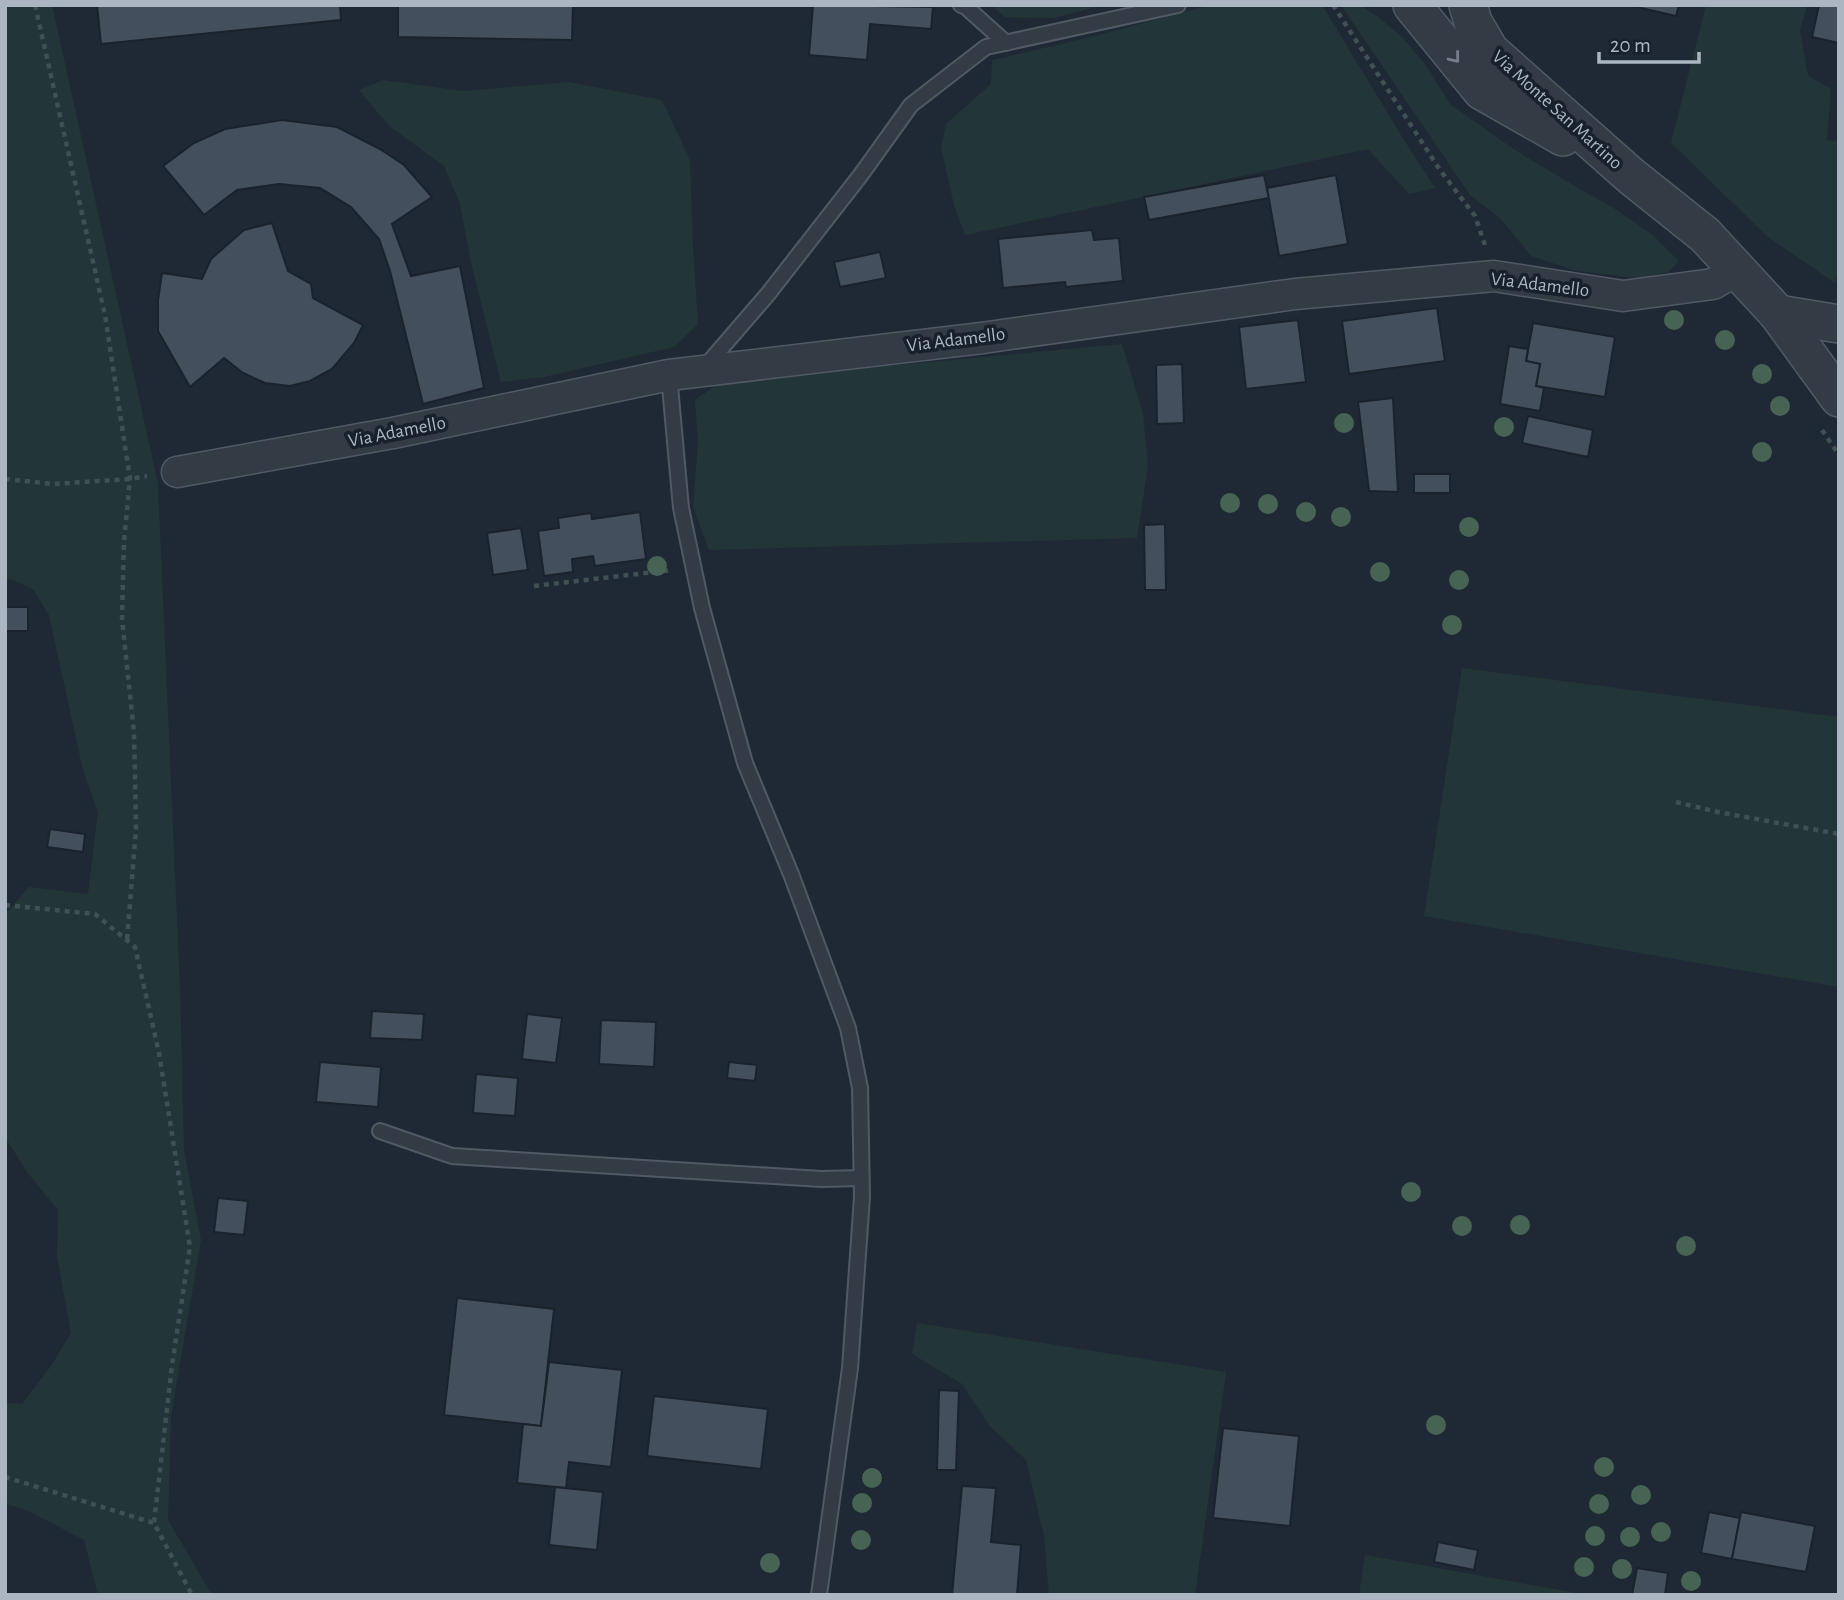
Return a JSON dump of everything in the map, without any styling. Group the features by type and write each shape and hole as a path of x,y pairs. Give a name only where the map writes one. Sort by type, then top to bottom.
{"street":[{"name":"Via Monte San Martino","path":"1412,5 1482,91 1631,176"},
{"name":"Via Monte San Martino","path":"1468,5 1473,22 1490,51 1631,176 1705,235 1778,314 1831,394"},
{"name":"Via Adamello","path":"177,472 393,433 669,375 982,338 1295,294 1494,276 1623,296 1713,284 1737,270"},
{"path":"1778,314 1839,324"}],"lane":[{"path":"961,5 1006,43"},
{"path":"701,371 768,294 860,176 911,105 986,47 1178,5"},
{"path":"669,375 681,508 702,608 745,763 791,874 848,1028 860,1088 862,1197 850,1368 818,1595"},
{"path":"380,1131 452,1156 821,1179 861,1178"}],"path":[{"path":"35,5 105,315 130,479 124,541 122,619 134,732 136,828 127,941"},
{"path":"1333,5 1440,170 1475,216 1494,276"},
{"path":"1831,394 1839,455"},
{"path":"5,479 53,484 130,479 177,472"},
{"path":"534,586 693,568"},
{"path":"1676,802 1839,834"},
{"path":"5,905 95,914 135,947 159,1053 190,1247 172,1365 154,1523 192,1595"},
{"path":"5,1477 154,1523"}],"green space":[{"path":"5,5 52,5 158,484 180,989 184,1150 201,1240 171,1416 168,1520 212,1595 98,1595 84,1540 30,1512 5,1503 5,1403 22,1404 51,1366 71,1333 57,1256 58,1210 27,1172 5,1137 5,915 29,887 88,894 98,812 83,770 49,615 33,589 5,577"},
{"path":"991,5 1104,5 1054,18 1005,17"},
{"path":"1211,5 1322,5 1435,188 1409,194 1368,149 965,235 954,205 941,148 946,124 991,84 992,60"},
{"path":"1341,5 1359,5 1401,36 1425,64 1450,104 1515,150 1615,209 1654,236 1679,261 1668,272 1639,278 1577,271 1531,256 1501,219 1470,195"},
{"path":"1706,5 1807,5 1800,30 1808,76 1831,89 1827,140 1839,142 1839,266 1835,283 1768,237 1671,143"},
{"path":"383,80 463,91 569,82 662,100 690,160 698,324 674,347 544,377 501,382 471,262 460,204 444,166 389,126 359,90"},
{"path":"1122,344 1143,413 1148,466 1137,538 709,550 693,507 698,442 695,400 721,382"},
{"path":"1462,668 1839,717 1839,987 1424,916"},
{"path":"917,1323 1226,1372 1195,1595 1049,1595 1044,1536 1026,1460 990,1426 962,1384 912,1354"},
{"path":"1365,1555 1388,1559 1587,1595 1359,1595"}],"building":[{"path":"97,5 340,5 341,20 101,44"},
{"path":"398,5 573,5 572,40 398,37"},
{"path":"813,5 933,7 931,29 870,24 867,60 809,55"},
{"path":"1628,5 1679,5 1676,16"},
{"path":"1819,5 1839,5 1839,43 1812,37"},
{"path":"282,120 337,127 380,149 404,165 432,197 392,224 411,276 460,266 484,388 423,404 390,271 379,239 351,207 320,188 279,184 237,190 204,215 163,166 194,143 225,129"},
{"path":"1264,175 1269,198 1149,220 1144,197"},
{"path":"1336,175 1348,244 1279,256 1267,188"},
{"path":"272,223 288,271 311,284 313,298 363,325 354,343 332,369 310,381 290,386 265,383 243,373 224,358 190,387 158,331 158,300 162,273 202,279 211,259 244,230"},
{"path":"1092,230 1094,240 1119,238 1123,281 1066,287 1065,282 1003,288 998,239"},
{"path":"880,252 886,278 840,287 834,262"},
{"path":"1437,308 1445,361 1349,374 1342,321"},
{"path":"1298,320 1306,382 1246,389 1239,327"},
{"path":"1533,323 1615,337 1605,397 1536,386 1540,364 1526,361"},
{"path":"1509,346 1528,349 1526,361 1540,364 1536,386 1544,388 1540,411 1500,404"},
{"path":"1182,364 1184,423 1157,424 1156,365"},
{"path":"1393,398 1398,492 1369,491 1358,402"},
{"path":"1528,416 1593,430 1588,457 1522,443"},
{"path":"1414,474 1450,474 1450,493 1414,493"},
{"path":"640,512 646,559 595,566 593,556 572,559 573,572 544,576 538,531 559,528 558,518 591,513 592,519"},
{"path":"1165,524 1166,590 1145,590 1144,525"},
{"path":"521,528 528,570 493,575 487,533"},
{"path":"5,607 28,607 28,631 5,631"},
{"path":"50,829 85,834 83,852 47,847"},
{"path":"372,1011 424,1014 422,1040 370,1038"},
{"path":"527,1014 562,1018 556,1063 522,1059"},
{"path":"601,1020 656,1022 654,1067 599,1064"},
{"path":"320,1062 381,1067 378,1107 316,1102"},
{"path":"729,1062 757,1065 755,1081 727,1078"},
{"path":"476,1074 518,1078 515,1116 473,1113"},
{"path":"218,1198 248,1201 244,1235 214,1232"},
{"path":"457,1298 554,1309 541,1426 444,1415"},
{"path":"549,1362 622,1370 611,1467 569,1462 566,1488 517,1483 523,1424 541,1426"},
{"path":"939,1390 959,1391 956,1470 937,1470"},
{"path":"654,1396 768,1409 761,1469 647,1456"},
{"path":"1223,1428 1299,1436 1290,1526 1213,1518"},
{"path":"962,1486 996,1488 991,1542 1021,1545 1017,1595 952,1595"},
{"path":"555,1487 603,1492 597,1550 549,1545"},
{"path":"1709,1512 1740,1518 1732,1559 1701,1553"},
{"path":"1741,1512 1815,1526 1806,1572 1732,1559"},
{"path":"1438,1542 1478,1550 1474,1570 1434,1562"},
{"path":"1637,1568 1668,1573 1665,1595 1632,1595"}]}
